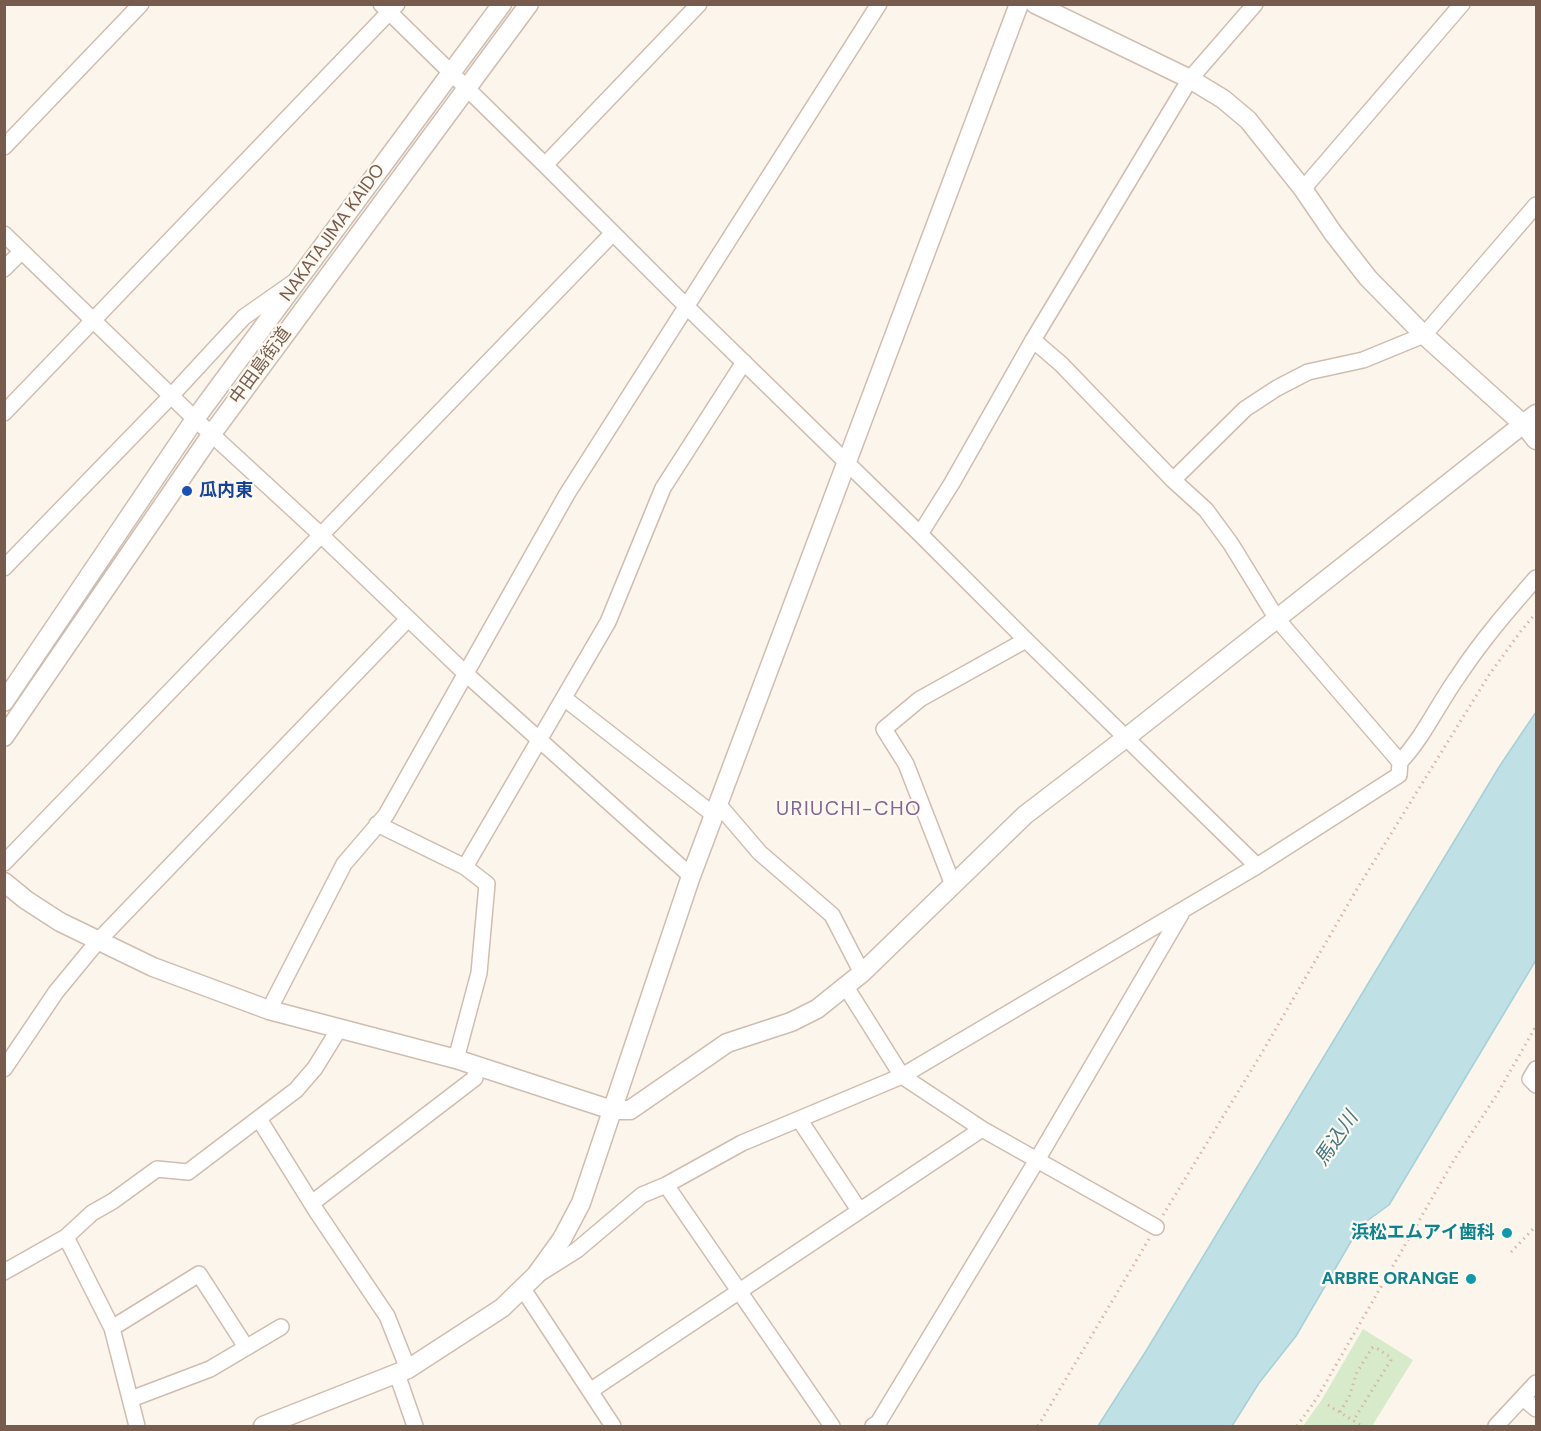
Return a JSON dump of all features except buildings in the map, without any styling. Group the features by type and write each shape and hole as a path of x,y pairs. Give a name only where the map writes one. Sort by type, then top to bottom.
{"street":[{"path":"4,147 141,4"},
{"name":"NAKATAJIMA KAIDO","path":"4,702 195,419 502,4"},
{"name":"中田島街道","path":"4,737 212,435 530,4"},
{"path":"546,165 699,4"},
{"path":"269,1010 344,864 386,814 567,494 879,4"},
{"path":"263,1426 287,1422 402,1372 502,1308 536,1275 562,1239 581,1203 691,876 1018,4"},
{"path":"1035,4 1190,79 1223,99 1248,120 1303,189 1368,278 1424,334 1530,420 1536,440"},
{"path":"920,534 1190,79 1255,4"},
{"path":"1303,189 1462,4"},
{"path":"4,413 94,321 389,7 451,73 686,306 1257,866"},
{"path":"1173,480 1245,409 1277,388 1308,372 1363,360 1424,334 1536,205"},
{"path":"4,863 613,233"},
{"path":"4,234 195,419 321,535 408,620 691,876"},
{"path":"4,269 22,251"},
{"path":"4,568 171,396 244,317 300,277"},
{"path":"1034,340 1061,364 1173,480 1206,510 1231,544 1277,619 1400,762"},
{"path":"465,867 608,622 663,488 744,362"},
{"path":"4,882 26,900 60,922 98,941 153,967 269,1010 456,1059 612,1110 630,1110 727,1043 791,1022 817,1009 846,987 1025,815 1530,420"},
{"path":"536,1275 577,1250 642,1195 666,1185 742,1143 902,1076 1257,866 1399,775 1400,762 1416,745 1458,676 1494,627 1536,578"},
{"path":"4,1069 56,992 98,941 408,620"},
{"path":"953,885 906,764 884,729 920,699 1026,640"},
{"path":"564,698 716,810 760,854 832,915 862,973"},
{"path":"377,824 465,867 487,884 478,973 456,1059"},
{"path":"873,1426 878,1423 1037,1160 1182,911"},
{"path":"846,987 902,1076 982,1129 1156,1227"},
{"path":"4,1272 66,1237 92,1213 113,1201 157,1169 188,1172 296,1090 315,1068 339,1029"},
{"path":"312,1203 475,1078 476,1065"},
{"path":"1536,1069 1530,1079 1536,1085"},
{"path":"259,1119 387,1316 415,1426"},
{"path":"799,1119 860,1210"},
{"path":"590,1391 982,1129"},
{"path":"666,1185 832,1426"},
{"path":"66,1237 112,1328 138,1426"},
{"path":"112,1328 200,1274 246,1347"},
{"path":"523,1289 613,1426"},
{"path":"130,1399 210,1369 281,1327"},
{"path":"1496,1426 1536,1383"},
{"path":"1523,1398 1536,1409"}],"path":[{"path":"1038,1426 1260,1056 1357,889 1489,675 1536,613"},
{"path":"1297,1426 1317,1398 1454,1160 1496,1096 1536,1026"},
{"path":"1511,1252 1536,1226"},
{"path":"1340,1412 1349,1397 1359,1368 1372,1348 1375,1347 1390,1356 1391,1360 1353,1421"},
{"path":"1328,1405 1362,1426"}],"green space":[{"path":"1363,1329 1413,1360 1372,1426 1303,1426 1321,1401"}],"water":[{"name":"馬込川","path":"1536,712 1536,960 1389,1205 1360,1226 1296,1336 1259,1383 1232,1426 1098,1426 1146,1351 1499,767"}],"place":[{"name":"瓜内東","path":"187,491"},
{"name":"浜松エムアイ歯科","path":"1507,1233"},
{"name":"ARBRE ORANGE","path":"1471,1279"}],"district":[{"name":"URIUCHI-CHO","path":"849,810"}]}
